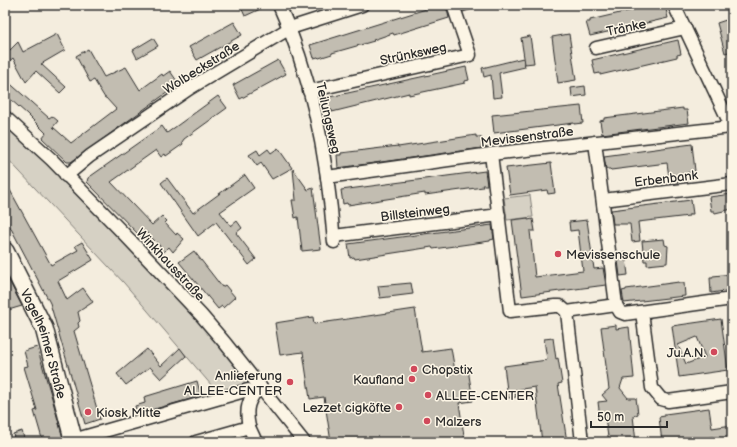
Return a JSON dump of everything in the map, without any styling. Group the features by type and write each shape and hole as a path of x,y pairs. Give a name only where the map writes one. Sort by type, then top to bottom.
{"main road":[{"name":"Vogelheimer Straße","path":"5,250 44,328 73,441"}],"street":[{"name":"Teilungsweg","path":"279,5 290,28 309,91 327,177 334,239"},
{"name":"Wolbeckstraße","path":"66,176 90,156 190,88 290,28 362,5"},
{"name":"Strünksweg","path":"309,91 470,55 453,5"},
{"path":"674,5 732,128"},
{"name":"Tränke","path":"596,48 685,28"},
{"name":"Winkhausstraße","path":"5,117 127,237 200,315 260,386 304,442"},
{"name":"Mevissenstraße","path":"327,177 491,154 732,128"},
{"path":"595,142 616,305 620,312 624,314 642,312 732,299"},
{"path":"491,154 510,311 560,306 566,312 582,442"},
{"name":"Erbenbank","path":"602,200 732,184"},
{"name":"Billsteinweg","path":"334,239 499,215"},
{"path":"566,312 616,305"},
{"path":"642,312 652,388 660,399 673,400 732,392"},
{"path":"256,442 249,427 246,412 252,396 260,386"},
{"name":"Vogelheimer Straße","path":"73,441 248,390"},
{"path":"196,442 249,427"}],"shaded area":[{"path":"5,117 253,378 243,385 218,393 124,283 5,156"},
{"path":"530,195 533,217 507,220 504,198"}],"building":[{"path":"240,5 269,5 245,16"},
{"path":"439,5 446,5 449,18 394,35 393,33 373,40 374,41 319,58 314,58 310,45"},
{"path":"461,5 479,5 479,7 463,12"},
{"path":"650,5 665,5 668,18 590,36 586,22"},
{"path":"729,19 732,26 732,51 725,53 717,23"},
{"path":"234,22 242,35 197,60 189,47"},
{"path":"57,34 65,50 41,64 66,87 60,93 36,71 26,82 13,58 5,65 5,44 10,50 18,42 23,52"},
{"path":"569,34 576,80 558,83 552,37"},
{"path":"530,36 534,63 525,64 521,38"},
{"path":"153,38 158,46 137,58 133,50"},
{"path":"678,40 681,54 677,55 677,57 600,75 600,73 595,74 592,60"},
{"path":"88,49 104,77 126,67 140,90 162,74 163,76 170,71 179,84 71,162 67,162 42,138 46,133 27,114 10,99 5,105 5,79 49,118 52,116 58,121 53,127 71,143 116,109 105,98 94,80 90,82 76,56"},
{"path":"523,58 525,67 499,73 502,97 493,98 491,75 484,77 482,68"},
{"path":"278,60 286,74 240,99 233,85"},
{"path":"466,67 469,80 465,81 465,83 409,95 409,93 332,112 332,110 328,111 325,98"},
{"path":"585,86 586,95 572,97 571,88"},
{"path":"218,96 227,108 184,139 182,142 183,144 166,156 165,154 161,157 156,150 111,182 152,225 162,216 167,221 165,223 176,235 177,233 184,239 173,252 169,247 159,257 160,246 146,232 141,237 87,182 88,178 162,126 167,133"},
{"path":"581,106 583,123 494,133 492,115"},
{"path":"683,108 683,110 687,110 689,123 602,134 600,121 604,120 604,118"},
{"path":"476,135 476,137 481,137 482,148 338,168 337,155 341,155 341,153 398,147"},
{"path":"692,144 695,171 687,173 687,176 677,177 678,183 670,184 667,163 611,170 606,169 604,156"},
{"path":"278,148 292,168 272,179 261,163 257,166 249,155 257,150 260,155 268,149 271,153"},
{"path":"551,163 555,193 548,194 547,190 510,195 506,168"},
{"path":"293,169 308,190 313,188 321,249 302,251 298,217 295,218 292,200 296,200"},
{"path":"485,171 487,185 482,185 483,187 425,195 425,193 348,205 347,203 343,204 341,190"},
{"path":"245,175 254,188 220,212 231,226 237,221 242,228 236,233 256,259 249,265 216,222 198,236 161,183 167,178 193,213"},
{"path":"5,181 51,265 78,250 75,246 82,242 93,260 58,281 67,300 83,288 93,302 78,312 80,321 78,323 79,327 74,331 100,419 85,424 50,303 5,217"},
{"path":"732,194 732,209 715,213 714,211 711,211 709,197"},
{"path":"691,200 693,214 689,214 689,216 638,222 640,241 632,242 630,224 613,224 611,210"},
{"path":"528,218 528,220 533,219 535,231 530,231 535,277 583,271 578,230 570,231 569,222 587,220 594,269 603,268 606,285 522,296 512,220"},
{"path":"492,225 494,239 490,241 433,249 432,247 355,259 354,257 350,258 348,244"},
{"path":"664,239 665,245 668,246 667,263 647,265 647,261 644,261 642,241"},
{"path":"194,251 222,287 225,285 235,297 223,308 222,306 218,309 179,262"},
{"path":"625,252 628,275 620,276 617,253"},
{"path":"5,273 22,306 5,311"},
{"path":"732,274 732,290 711,293 710,278 713,278 713,276"},
{"path":"679,282 684,283 685,296 624,303 622,291 626,289"},
{"path":"411,283 413,294 380,298 378,286"},
{"name":"ALLEE-CENTER","path":"415,309 422,352 451,348 455,371 468,369 473,401 459,403 465,442 331,442 324,397 310,399 303,352 280,355 275,323 313,317 314,324"},
{"name":"Ju.A.N.","path":"721,319 728,370 679,377 672,326","holes":["697,337 705,357 686,364 678,345"]},
{"path":"616,325 616,329 629,327 634,378 623,379 620,388 628,398 636,398 638,414 633,416 636,442 609,442 605,418 600,418 598,402 607,401 602,395 609,389 601,327"},
{"path":"553,338 562,383 558,384 567,442 542,442 535,387 515,390 516,397 508,398 504,366 547,360 544,339"},
{"path":"37,347 64,442 43,442 34,411 37,410 24,367 28,366 24,351"},
{"path":"180,348 186,356 161,379 150,367 126,385 117,374 147,349 161,366"},
{"path":"197,381 201,396 137,414 135,406 145,403 144,397"},
{"path":"709,408 712,428 732,425 732,442 714,442 713,437 687,440 688,442 662,442 659,417 665,416 665,414"},
{"path":"22,431 25,442 15,442 13,434"}],"place":[{"name":"Mevissenschule","path":"558,254"},
{"name":"Ju.A.N.","path":"714,352"},
{"name":"Chopstix","path":"414,369"},
{"name":"Kaufland","path":"412,379"},
{"name":"Anlieferung ALLEE-CENTER","path":"290,382"},
{"name":"ALLEE-CENTER","path":"428,395"},
{"name":"Lezzet cigköfte","path":"399,407"},
{"name":"Kiosk Mitte","path":"88,412"},
{"name":"Malzers","path":"427,421"}]}
